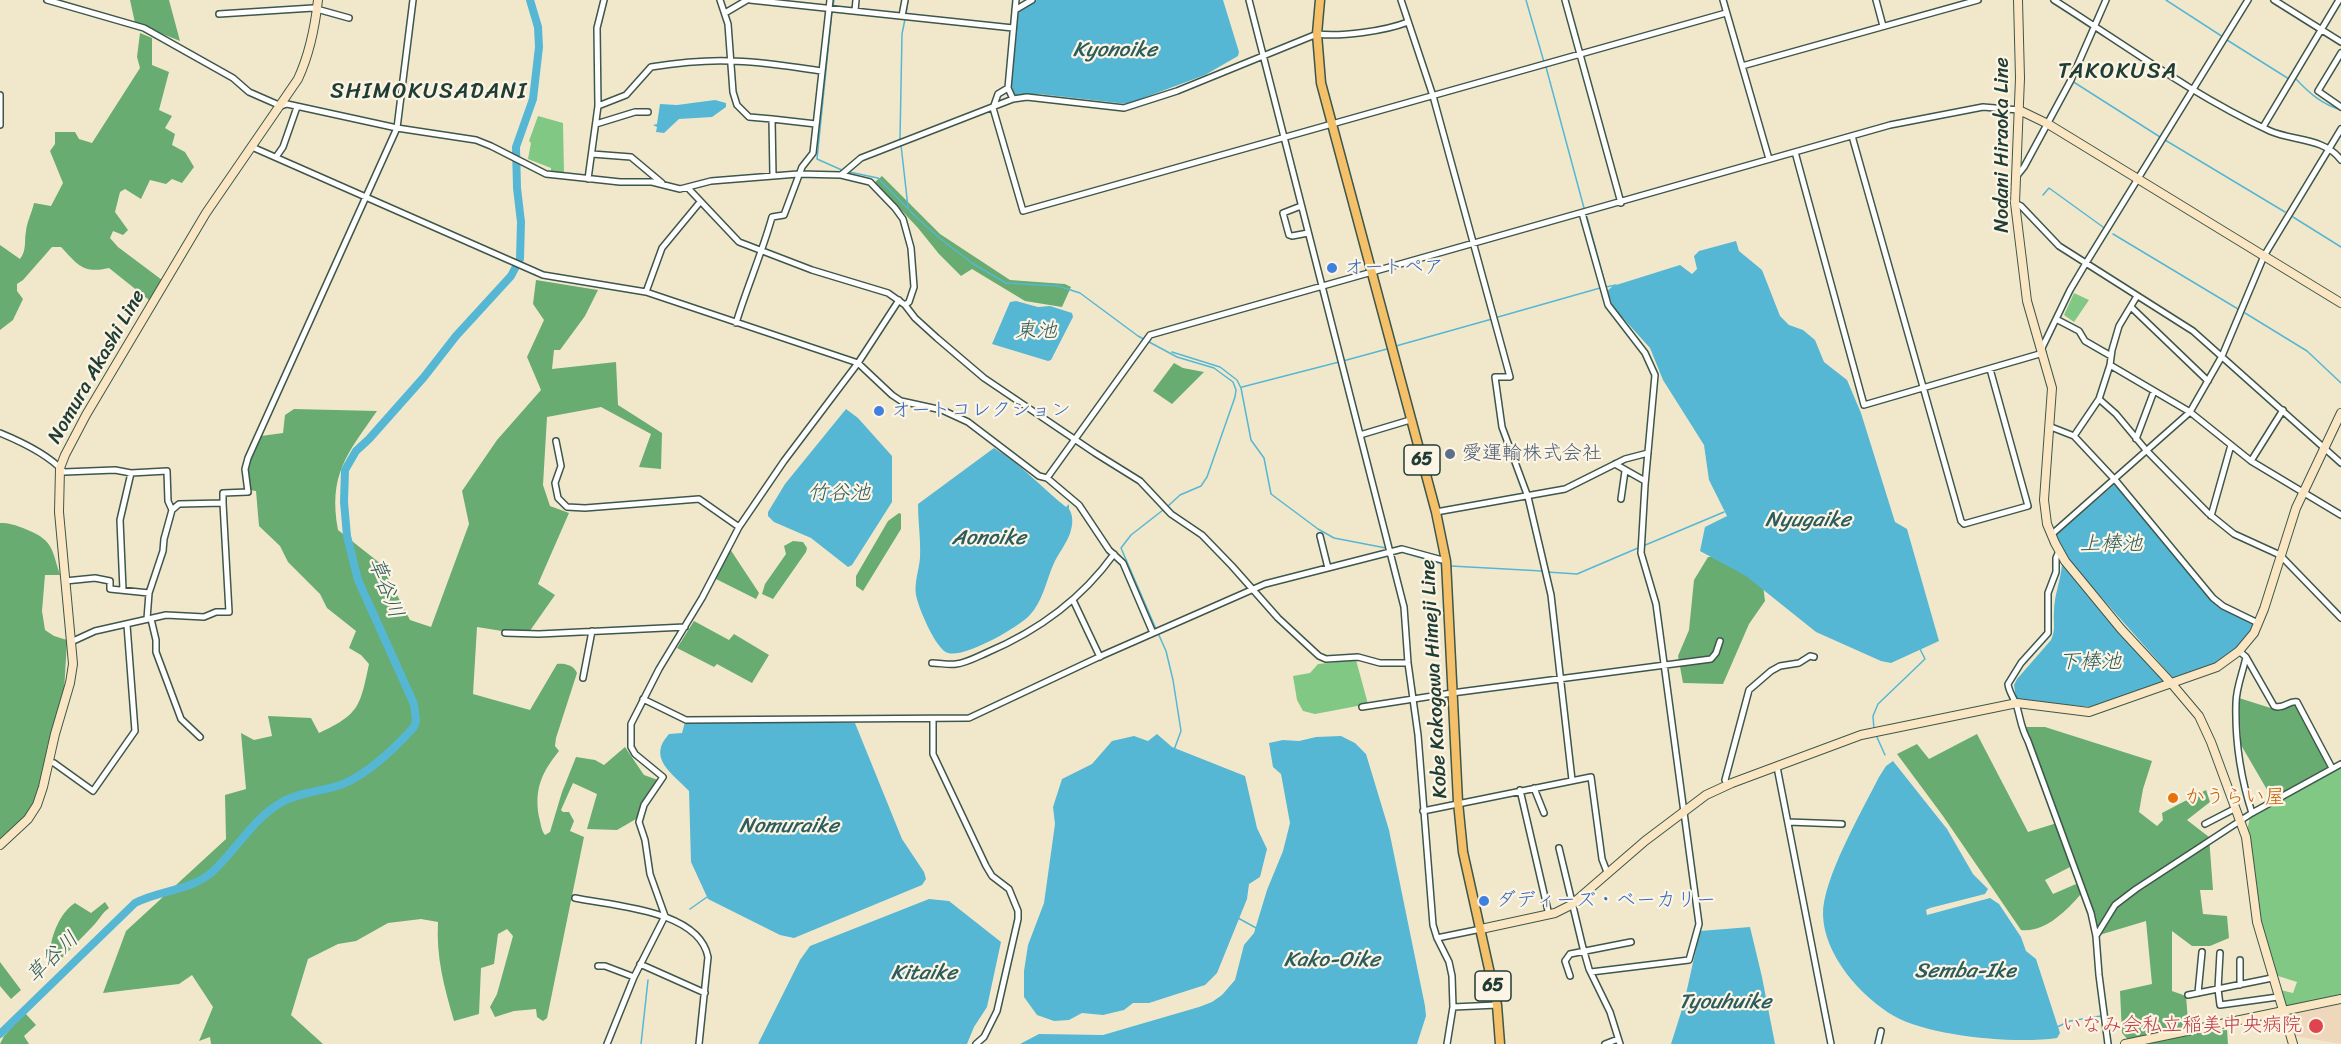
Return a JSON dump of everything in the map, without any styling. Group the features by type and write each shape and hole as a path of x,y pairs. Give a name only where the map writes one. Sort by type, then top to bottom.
{"main road":[{"name":"Nomura Akashi Line","path":"0,845 28,819 37,805 70,683 73,664 72,642 59,512 60,468 86,415 165,280 206,213 298,78 306,61 318,0"},
{"name":"Kobe Kakogawa Himeji Line","path":"1320,0 1317,34 1321,83 1330,125 1436,512 1446,561 1458,802 1463,852 1497,1005 1500,1044"},
{"name":"Nodani Hiraoka Line","path":"2018,0 2020,78 2015,203 2027,302 2052,388 2044,500 2047,524 2059,551 2121,629 2199,716 2241,822 2252,873 2257,922 2293,1044"},
{"path":"2019,110 2048,124 2341,303"},
{"path":"1481,929 1549,915 1571,905 1607,872 1706,795 1871,733 2017,703 2089,712 2217,667 2239,651 2254,633 2264,609 2296,508 2341,413"},
{"path":"2126,1044 2341,999"}],"street":[{"path":"47,0 144,28 233,78 249,92 281,106 287,104 397,128 476,141 546,174 662,183 680,189 711,181 798,174 841,175 870,182 903,219 910,248 914,287 909,302 905,305"},
{"path":"72,642 94,631 174,614 204,616 216,612 229,612 223,493 248,492 245,469 248,458 397,128 413,0"},
{"path":"588,179 598,106 597,28 604,0"},
{"path":"720,0 728,24 733,92 737,105 749,117 816,123"},
{"path":"725,13 749,0 1013,28"},
{"path":"736,323 772,217 784,215 798,174 813,153 830,0"},
{"path":"855,11 856,0"},
{"path":"902,16 905,0"},
{"path":"1013,99 1008,88 1016,0"},
{"path":"1015,10 1032,0"},
{"path":"1249,0 1406,615 1408,663 1418,735 1433,925 1449,962 1452,976 1453,1007 1447,1044"},
{"path":"1401,0 1433,96 1510,377 1495,377 1502,427 1528,497 1551,595 1572,780"},
{"path":"1565,0 1621,203"},
{"path":"1723,0 1769,159"},
{"path":"1876,0 1883,26"},
{"path":"1742,66 1978,0"},
{"path":"2054,0 2193,90 2271,131 2328,148 2341,160"},
{"path":"2015,178 2024,167 2071,80 2106,0"},
{"path":"1795,152 1864,405 1990,369 2043,351 2056,319 2085,263 2248,0"},
{"path":"2274,0 2341,42"},
{"path":"2263,127 2339,0"},
{"path":"219,14 313,8 349,18"},
{"path":"1008,88 998,94 993,108 1023,211 1726,13"},
{"path":"841,175 861,158 1013,99 1027,98 1132,107 1264,57 1317,34 1329,35 1397,27 1408,22"},
{"path":"2341,53 2318,91 2341,107"},
{"path":"598,106 626,95 651,67 685,62 731,61 822,71"},
{"path":"0,95 0,125"},
{"path":"276,157 283,147 297,107"},
{"path":"1047,478 1150,335 1621,203 1890,124 1983,107 2019,110"},
{"path":"596,124 635,112 648,112"},
{"path":"772,119 773,176"},
{"path":"2051,535 2190,412 2222,356 2264,256 2341,129"},
{"path":"1852,136 1962,523 2028,506 1990,369"},
{"path":"252,147 523,268 556,278 646,292 858,363 901,401 942,410 968,422 1039,476 1047,478 1079,505 1123,563 1155,632"},
{"path":"592,154 631,157 662,183"},
{"path":"688,188 739,242 812,270 888,293 899,300 915,318 984,378 1140,481 1165,509 1202,535 1278,618 1319,656 1326,658 1358,657 1380,663 1408,663"},
{"path":"646,292 663,249 700,202"},
{"path":"2015,203 2021,206 2059,246 2193,331 2341,463"},
{"path":"1301,206 1283,213 1289,235 1308,233"},
{"path":"1582,213 1608,305 1645,352 1655,375 1641,553 1656,604 1699,924 1689,960 1591,972"},
{"path":"2074,436 2099,399 2119,326 2137,296"},
{"path":"607,1044 639,964 665,916 650,874 645,840 639,822 644,805 663,777 635,754 631,747 629,732 631,724 659,669 685,627 739,527 784,461 858,363 899,300"},
{"path":"2131,307 2208,381"},
{"path":"2056,319 2079,332 2085,341 2111,356"},
{"path":"2110,365 2190,412 2251,461 2341,515"},
{"path":"2136,439 2154,391"},
{"path":"2099,399 2116,414 2146,450 2211,516 2234,534 2280,555 2341,618"},
{"path":"2251,461 2283,410"},
{"path":"1360,435 1410,420"},
{"path":"2051,427 2074,436 2213,598 2223,606 2258,623"},
{"path":"0,433 22,442 64,472 167,471 168,501 172,510"},
{"path":"555,441 561,465 555,483 558,498 567,507 585,508 699,499 739,527"},
{"path":"2211,516 2231,445"},
{"path":"1436,512 1565,489 1615,464 1648,453"},
{"path":"1615,464 1645,481"},
{"path":"1621,499 1625,471"},
{"path":"123,590 120,520 131,472"},
{"path":"200,737 182,719 156,652 156,640 149,619 149,593 163,551 172,510 179,504 223,502"},
{"path":"1320,536 1328,568"},
{"path":"644,699 686,720 969,718 1251,589 1388,551 1402,549 1446,561"},
{"path":"2059,551 2056,558 2056,572 2048,593 2048,633 2021,663 2008,684 2011,697 2017,703 2020,727 2028,741 2075,866 2096,936 2108,1044"},
{"path":"932,663 956,664 1012,642 1038,627 1089,586 1114,554"},
{"path":"65,581 94,578 110,581 110,589 149,593"},
{"path":"1073,600 1100,657"},
{"path":"49,762 54,763 93,791 135,730 127,625"},
{"path":"505,633 539,634 685,627"},
{"path":"583,678 592,631"},
{"path":"1362,707 1413,698 1711,659 1716,654 1720,641"},
{"path":"2239,651 2246,657 2274,706 2280,707 2294,701 2297,702 2332,768"},
{"path":"1728,785 1725,780 1749,690 1780,666 1799,663 1810,656 1814,657"},
{"path":"2246,657 2236,701 2238,743 2245,791 2253,813"},
{"path":"933,719 933,754 986,866 992,876 1009,890 1018,911 1016,932 997,1011 984,1036 976,1044"},
{"path":"2096,936 2115,905 2158,874 2253,813 2341,764"},
{"path":"1777,767 1832,1044"},
{"path":"1423,811 1458,802 1591,777 1602,859 1607,872"},
{"path":"1534,788 1544,813"},
{"path":"1520,790 1549,915"},
{"path":"2205,824 2236,808"},
{"path":"1788,822 1842,824"},
{"path":"1559,848 1584,951 1610,1012 1619,1041 1605,1044"},
{"path":"575,898 665,916 697,934 708,957 699,1044"},
{"path":"1437,938 1481,929"},
{"path":"1570,976 1566,968 1566,958 1570,954 1631,942"},
{"path":"2198,993 2202,952"},
{"path":"2220,953 2218,989 2220,1005 2278,997"},
{"path":"2240,960 2240,985"},
{"path":"639,964 705,993"},
{"path":"598,966 605,966 634,977"},
{"path":"2188,995 2272,978"},
{"path":"1453,1007 1497,1005"},
{"path":"1878,1044 1881,1031"}],"shaded area":[{"name":"いなみ会私立稲美中央病院","path":"2341,1004 2341,1044 2294,1036 2288,1017 2291,1013"}],"green space":[{"path":"130,0 169,0 180,41 135,23"},
{"path":"140,33 152,38 152,65 169,72 159,110 172,116 165,128 175,134 172,145 185,152 194,167 182,183 172,179 166,184 150,180 141,199 125,189 120,192 115,212 128,230 123,235 113,231 110,238 118,247 162,280 149,300 109,268 87,269 77,263 61,247 52,247 17,284 17,291 23,299 13,320 0,330 0,245 20,259 24,252 27,228 34,203 51,206 63,183 50,151 55,144 55,132 75,132 79,139 92,143 140,68 137,57"},
{"path":"538,116 563,123 564,173 551,173 551,168 528,159 531,143 529,141"},
{"path":"882,176 940,234 1010,280 1065,284 1071,287 1062,307 1025,301 972,269 961,276 875,182"},
{"path":"536,280 598,290 585,316 560,350 554,350 552,369 616,362 618,405 662,433 661,469 639,467 651,434 601,407 547,417 543,485 550,506 569,513 538,584 555,595 527,635 477,627 473,694 530,710 557,664 568,665 577,673 556,738 555,746 559,751 548,766 539,789 539,817 545,835 550,832 576,757 595,760 604,765 625,747 644,775 658,780 641,805 636,819 617,830 587,829 597,794 573,783 561,810 569,812 574,821 570,831 584,837 547,1018 543,1021 537,1017 536,1009 514,1011 495,1017 490,1007 497,994 513,936 507,929 498,934 494,964 481,968 479,1014 454,1021 442,972 438,947 438,922 421,919 388,923 356,941 338,944 308,959 291,1015 323,1044 211,1044 210,1037 199,1041 213,1007 192,975 179,984 103,993 126,931 226,839 225,795 246,789 241,733 254,740 272,736 268,716 311,718 319,733 350,714 356,707 363,690 369,664 361,655 349,648 356,631 327,608 320,594 288,562 280,546 259,526 256,491 249,490 247,465 261,436 283,433 285,415 294,409 377,411 342,466 336,494 338,530 381,564 410,620 431,627 469,524 462,491 497,440 541,390 527,357 544,320 533,304"},
{"path":"2074,293 2089,300 2074,322 2064,315"},
{"path":"1174,363 1183,368 1204,372 1172,404 1153,391"},
{"path":"899,513 901,514 901,529 863,591 856,586 856,576 888,521"},
{"path":"0,523 15,525 33,532 46,540 49,545 60,575 45,575 42,611 45,630 67,640 64,692 48,744 38,794 30,812 0,840"},
{"path":"793,541 803,542 807,548 806,552 773,599 762,594 765,584 786,554 784,546"},
{"path":"730,549 759,593 756,599 714,578"},
{"path":"1735,556 1763,585 1765,601 1749,624 1723,684 1683,683 1678,656 1689,630 1694,580 1708,557"},
{"path":"694,621 729,640 734,634 769,655 752,683 717,664 714,667 677,648"},
{"path":"1356,660 1368,704 1315,714 1303,711 1297,700 1293,676 1310,673 1318,664"},
{"path":"2239,698 2280,711 2295,703 2328,768 2273,800 2241,745"},
{"path":"2020,727 2045,727 2152,761 2143,789 2139,812 2157,826 2163,820 2162,813 2206,790 2210,802 2187,820 2209,837 2213,890 2200,890 2203,914 2227,916 2229,938 2210,946 2192,946 2172,931 2172,991 2186,996 2189,1033 2227,1030 2228,1044 2132,1044 2122,1033 2120,991 2152,984 2146,921 2096,936 2060,830 2070,867 2045,880 2053,894 2076,884 2081,894 2054,920 2038,928 2021,930 1943,816 1897,754 1917,744 1929,759 1977,734 2028,832 2057,823"},
{"path":"2341,767 2341,994 2287,1007 2280,990 2293,993 2297,982 2275,975 2261,927 2254,865 2247,831 2250,817"},
{"path":"105,902 109,908 56,964 50,958 51,943 64,913 75,903 91,913"},
{"path":"0,962 21,990 11,999 0,986"},
{"path":"25,1013 36,1025 24,1036 29,1044 0,1044 4,1036"}],"water":[{"name":"Kyonoike","path":"1037,0 1223,0 1239,52 1238,56 1205,75 1127,104 1039,94 1016,95 1011,83 1017,12"},
{"path":"715,100 726,103 726,107 712,117 679,119 664,133 656,132 657,127 653,125 657,124 660,104 677,105"},
{"name":"Nyugaike","path":"1736,241 1739,251 1762,270 1780,316 1789,325 1803,330 1815,340 1824,362 1847,380 1861,413 1895,522 1907,529 1939,641 1891,663 1881,661 1816,632 1746,576 1700,551 1705,527 1727,516 1709,480 1704,445 1663,380 1650,348 1613,307 1607,291 1613,286 1680,265 1692,274 1697,269 1694,256 1699,251"},
{"name":"東池","path":"1016,301 1038,307 1050,306 1072,313 1073,317 1051,360 992,344 1010,302"},
{"name":"竹谷池","path":"846,409 858,418 892,456 892,502 852,565 848,567 811,538 774,522 768,516 768,512 785,484"},
{"name":"Aonoike","path":"994,448 1066,507 1069,504 1072,527 1054,563 1041,597 1029,616 1014,628 978,647 948,653 933,636 916,595 920,552 918,504"},
{"name":"上棒池","path":"2116,483 2208,597 2221,608 2254,624 2248,636 2231,654 2210,666 2174,679 2068,560 2055,536"},
{"name":"下棒池","path":"2062,564 2164,681 2162,684 2093,707 2018,701 2014,685 2017,679 2053,636 2054,606"},
{"name":"Nomuraike","path":"685,722 855,723 902,839 924,872 926,879 922,885 794,938 780,935 708,899 691,862 689,791 669,771 661,758 660,750 669,734 682,733"},
{"path":"1157,734 1172,747 1245,776 1257,828 1267,849 1260,877 1249,884 1247,899 1217,973 1205,985 1149,1003 1133,1003 1124,1010 1103,1015 1082,1013 1069,1020 1054,1021 1037,1015 1024,997 1024,971 1028,945 1044,903 1055,824 1053,807 1062,779 1092,764 1112,741 1134,736 1148,741"},
{"name":"Kako-Oike","path":"1341,736 1355,743 1366,754 1389,830 1425,1006 1426,1016 1417,1044 1020,1044 1039,1034 1103,1035 1199,1007 1222,995 1235,980 1244,945 1254,933 1267,890 1283,851 1290,823 1281,774 1273,767 1269,743"},
{"name":"Semba-Ike","path":"1893,761 1947,829 1973,874 1988,889 1985,894 1930,908 1926,910 1927,915 1990,898 1999,904 2021,937 2026,951 2036,959 2060,1033 2057,1038 2020,1040 1974,1037 1951,1034 1910,1023 1894,1016 1869,998 1837,960 1825,930 1824,900 1844,846 1879,777 1886,766"},
{"name":"Kitaike","path":"929,899 949,901 1001,942 987,1007 974,1027 967,1044 758,1044 800,960 810,946"},
{"name":"Tyouhuike","path":"1750,927 1775,1044 1671,1044 1684,1003 1700,931"}],"waterway":[{"name":"草谷川","path":"0,1034 135,903 202,879 220,864 271,809 289,798 335,787 353,779 381,759 414,727 416,721 414,704 358,580 347,536 344,502 345,470 356,451 424,377 456,336 511,276 520,259 521,222 516,147 533,99 539,47 538,27 530,0"},
{"path":"833,7 834,0"},
{"path":"906,14 908,0"},
{"path":"1526,0 1544,62"},
{"path":"2166,0 2223,37"},
{"path":"832,11 817,159 844,171"},
{"path":"900,139 902,34 905,19"},
{"path":"2227,40 2289,79"},
{"path":"1546,67 1584,208"},
{"path":"2294,79 2322,102 2341,110"},
{"path":"2072,81 2160,137"},
{"path":"2165,140 2285,212"},
{"path":"901,145 908,207"},
{"path":"849,172 878,178 942,240 972,263 1006,283 1058,286 1080,293 1138,336 1177,357 1214,368 1233,382 1236,390 1235,397 1207,477 1201,486 1180,495 1167,507"},
{"path":"2043,195 2049,188 2103,227"},
{"path":"1587,217 1606,287 1616,285"},
{"path":"2293,217 2341,247"},
{"path":"2113,234 2238,309"},
{"path":"1498,317 1600,288"},
{"path":"2245,313 2307,351 2341,383"},
{"path":"1396,346 1492,319"},
{"path":"1343,361 1387,349"},
{"path":"1172,352 1220,367 1237,380 1241,388 1251,440 1264,458 1271,494 1334,538 1386,548"},
{"path":"1242,387 1339,362"},
{"path":"1156,629 1121,548 1131,535 1163,510"},
{"path":"1643,546 1724,512"},
{"path":"1547,572 1577,574 1638,548"},
{"path":"1401,552 1442,564"},
{"path":"1451,566 1542,571"},
{"path":"1158,633 1166,651 1173,680 1181,731 1174,750"},
{"path":"1874,730 1873,716 1878,704 1925,659 1920,649"},
{"path":"1876,735 1885,755"},
{"path":"690,909 707,897"},
{"path":"1238,918 1258,929"},
{"path":"641,1044 648,980"},
{"path":"2057,1027 2070,1021 2101,1016"},
{"path":"2109,1031 2111,1044"}],"place":[{"name":"オートペア","path":"1332,268"},
{"name":"オートコレクション","path":"879,411"},
{"name":"愛運輸株式会社","path":"1450,454"},
{"name":"かうらい屋","path":"2173,798"},
{"name":"ダディーズ・ベーカリー","path":"1484,901"},
{"name":"いなみ会私立稲美中央病院","path":"2316,1026"}],"district":[{"name":"TAKOKUSA","path":"2118,72"},
{"name":"SHIMOKUSADANI","path":"429,92"}]}
